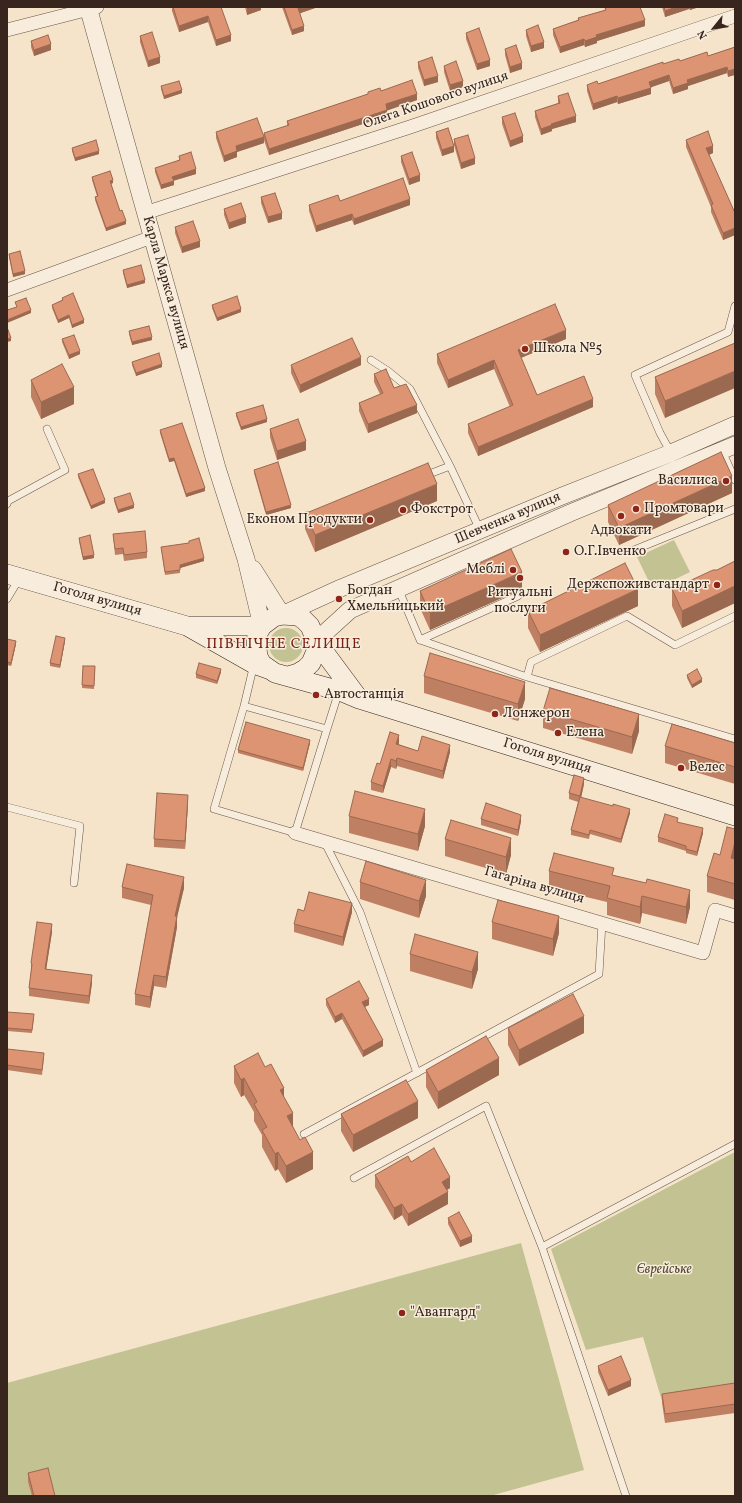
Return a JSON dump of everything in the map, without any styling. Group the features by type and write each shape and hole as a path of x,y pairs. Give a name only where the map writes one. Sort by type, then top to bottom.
{"main road":[{"name":"Гоголя вулиця","path":"13,576 187,626 275,673 340,690 359,699 735,816"},
{"path":"261,666 262,664 256,649 258,633 262,626 274,617 282,615 298,616 310,626 316,641 317,649 310,663 305,669 288,676"},
{"name":"Гоголя вулиця","path":"187,626 262,626"},
{"path":"316,641 359,699"}],"street":[{"path":"7,30 91,8"},
{"name":"Карла Маркса вулиця","path":"91,8 145,213 217,468 246,559 262,626"},
{"name":"Олега Кошового вулиця","path":"145,213 410,127 735,16"},
{"path":"7,290 152,237"},
{"path":"728,428 729,448"},
{"name":"Шевченка вулиця","path":"282,615 341,588 671,453 728,428"},
{"name":"Шевченка вулиця","path":"316,641 350,610 577,511 729,448"},
{"name":"Карла Маркса вулиця","path":"246,559 282,615"},
{"name":"Гагаріна вулиця","path":"294,833 703,952 716,910 735,916"}],"lane":[{"path":"671,453 660,433 635,376 728,332 735,306"},
{"path":"371,360 388,370 410,389 450,466 480,530"},
{"path":"7,504 8,501 65,470 47,429"},
{"path":"729,448 735,480"},
{"path":"414,480 450,466"},
{"path":"634,550 735,509"},
{"path":"7,599 13,576"},
{"path":"398,588 420,640 526,677 735,739"},
{"path":"420,640 518,596"},
{"path":"526,677 531,662 627,616 675,645 735,616"},
{"path":"261,666 244,706 214,809 294,833 340,690"},
{"path":"244,706 327,729"},
{"path":"7,807 80,826 74,883"},
{"path":"324,841 360,912 417,1073"},
{"path":"304,1134 599,974 602,923"},
{"path":"354,1178 486,1106 542,1247 626,1496"},
{"path":"542,1247 735,1144"}],"green space":[{"path":"674,540 690,572 653,590 637,557"},
{"path":"283,628 289,628 293,629 300,635 303,645 302,652 296,659 289,662 283,662 279,661 272,655 269,648 269,642 270,638 276,631"},
{"name":"Єврейське","path":"735,1152 735,1390 662,1401 643,1337 586,1350 551,1249"},
{"name":"\"Авангард\"","path":"521,1243 584,1470 490,1496 7,1496 7,1383"}],"building":[{"path":"173,7 221,7 231,35 216,40 208,16 179,26"},
{"path":"284,7 302,7 298,8 304,26 292,30"},
{"path":"640,7 645,20 596,35 597,37 585,41 584,39 560,47 553,29 579,20 578,18 606,10 605,8"},
{"path":"664,7 676,7 665,11"},
{"path":"538,25 544,42 531,46 526,30"},
{"path":"479,28 490,60 477,64 466,33"},
{"path":"152,32 160,57 148,61 140,36"},
{"path":"48,35 51,44 34,50 31,41"},
{"path":"516,45 522,63 510,67 505,49"},
{"path":"735,47 735,69 728,71 727,67 687,80 688,83 673,88 669,75 649,82 651,88 618,98 617,96 593,104 587,85 597,81 598,84 663,62 663,64 679,59 680,61 707,52 708,56"},
{"path":"432,57 438,76 424,80 418,62"},
{"path":"456,61 463,81 450,85 444,66"},
{"path":"412,80 417,94 386,104 387,110 269,149 264,133 289,125 287,121 368,94 368,92 380,88 381,91"},
{"path":"179,81 182,90 164,96 161,86"},
{"path":"568,93 576,116 551,124 552,125 541,129 535,111 560,103 558,96"},
{"path":"515,113 523,136 510,141 502,117"},
{"path":"257,118 264,137 236,146 237,151 224,156 216,132"},
{"path":"448,128 454,146 442,150 436,132"},
{"path":"708,131 713,146 706,148 735,213 735,228 723,233 711,205 713,204 686,140"},
{"path":"468,135 475,158 461,163 454,139"},
{"path":"96,140 99,151 75,158 72,148"},
{"path":"191,152 196,169 172,177 174,181 161,185 155,168 180,160 179,156"},
{"path":"412,152 420,175 409,179 401,156"},
{"path":"110,171 113,180 110,181 120,211 122,210 126,221 106,228 95,197 98,196 92,177"},
{"path":"403,178 410,199 354,219 352,214 316,226 309,205 338,195 340,201"},
{"path":"275,193 282,213 268,217 261,197"},
{"path":"241,203 246,217 229,223 224,209"},
{"path":"193,221 200,241 182,247 175,227"},
{"path":"20,251 25,271 13,274 9,254"},
{"path":"141,265 145,280 127,285 123,270"},
{"path":"73,293 84,320 72,325 69,315 58,320 52,305"},
{"path":"237,296 241,309 217,318 212,305"},
{"path":"26,298 31,310 7,320 7,310 17,307 15,302"},
{"path":"555,304 566,330 518,350 537,395 584,376 593,399 478,447 468,424 513,405 494,360 448,380 437,354"},
{"path":"149,326 152,337 132,342 129,331"},
{"path":"7,327 11,338 7,339"},
{"path":"74,335 80,351 69,355 62,339"},
{"path":"352,338 361,357 300,385 291,365"},
{"path":"735,343 735,371 665,401 655,377"},
{"path":"159,353 162,364 136,373 132,362"},
{"path":"62,364 74,387 41,402 31,380"},
{"path":"386,369 394,388 406,384 417,405 368,424 359,403 383,393 374,374"},
{"path":"263,405 267,419 241,427 236,413"},
{"path":"298,419 306,441 277,451 270,429"},
{"path":"182,423 205,488 186,494 174,458 169,459 160,430"},
{"path":"721,452 732,476 619,528 608,505"},
{"path":"278,462 291,505 266,512 254,470"},
{"path":"428,463 437,484 315,535 305,512 309,512"},
{"path":"93,469 105,500 91,506 78,474"},
{"path":"130,493 134,505 118,510 114,498"},
{"path":"145,531 147,552 124,555 123,548 115,549 113,534"},
{"path":"90,535 94,555 83,557 79,538"},
{"path":"199,538 204,558 180,565 180,570 165,572 161,547 189,543 189,541"},
{"path":"511,549 522,572 430,613 420,591"},
{"path":"735,561 735,586 682,611 672,589"},
{"path":"625,563 638,589 540,635 528,611"},
{"path":"56,636 65,638 60,665 50,663"},
{"path":"7,639 16,641 11,663 7,662"},
{"path":"430,653 525,682 518,704 424,676"},
{"path":"199,663 221,669 217,681 196,674"},
{"path":"83,666 95,666 94,686 82,685"},
{"path":"697,669 702,679 692,685 687,675"},
{"path":"550,688 639,714 632,737 543,711"},
{"path":"246,722 310,740 303,768 238,750"},
{"path":"672,724 735,743 735,767 665,746"},
{"path":"390,732 399,735 396,744 418,751 422,736 450,745 443,771 397,758 396,761 391,759 383,786 371,782 377,763 380,764"},
{"path":"574,775 584,778 580,796 569,793"},
{"path":"355,791 425,809 418,834 349,816"},
{"path":"157,793 188,795 185,841 154,839"},
{"path":"580,797 630,809 621,839 590,830 589,835 571,830"},
{"path":"486,803 521,815 518,830 481,819"},
{"path":"665,814 678,818 677,822 703,828 697,852 686,849 686,846 658,837"},
{"path":"451,820 511,838 506,857 445,839"},
{"path":"727,827 735,829 735,842 731,858 735,859 735,884 707,876 714,853 720,855"},
{"path":"554,853 614,868 612,875 646,883 647,879 690,890 686,907 642,896 640,907 607,898 610,886 549,871"},
{"path":"366,861 426,880 419,901 360,882"},
{"path":"127,864 184,877 175,916 177,916 166,977 154,975 150,997 135,994 153,895 122,887"},
{"path":"309,892 352,903 343,937 294,924 298,909 304,911"},
{"path":"498,900 559,916 553,939 492,922"},
{"path":"37,922 52,924 45,969 92,975 89,996 29,988"},
{"path":"415,934 478,952 472,972 410,954"},
{"path":"359,981 369,999 362,1002 383,1040 363,1051 342,1013 335,1017 326,999"},
{"path":"573,994 584,1016 519,1050 508,1028"},
{"path":"7,1012 34,1014 32,1030 7,1028"},
{"path":"486,1036 499,1058 438,1092 426,1070"},
{"path":"7,1049 44,1053 42,1070 7,1065"},
{"path":"258,1053 265,1067 271,1064 284,1088 280,1090 293,1113 287,1116 300,1140 305,1137 313,1152 286,1166 278,1152 275,1154 262,1130 267,1127 254,1104 257,1102 244,1078 241,1080 234,1066"},
{"path":"406,1080 418,1101 353,1135 341,1114"},
{"path":"434,1148 450,1177 442,1182 448,1192 408,1214 402,1204 394,1208 375,1175 408,1156 411,1162"},
{"path":"459,1212 472,1236 460,1241 448,1218"},
{"path":"621,1356 631,1380 608,1390 598,1366"},
{"path":"735,1383 735,1404 665,1414 662,1394"},
{"path":"48,1468 55,1496 34,1496 28,1473"}],"place":[{"name":"Школа №5","path":"525,349"},
{"name":"Василиса","path":"726,481"},
{"name":"Промтовари","path":"636,509"},
{"name":"Фокстрот","path":"403,510"},
{"name":"Адвокати","path":"621,516"},
{"name":"Економ Продукти","path":"370,520"},
{"name":"О.Г.Івченко","path":"566,552"},
{"name":"Меблі","path":"513,570"},
{"name":"Ритуальні послуги","path":"520,578"},
{"name":"Держспоживстандарт","path":"717,585"},
{"name":"Богдан Хмельницький","path":"339,599"},
{"name":"Автостанція","path":"316,695"},
{"name":"Лонжерон","path":"495,714"},
{"name":"Елена","path":"558,733"},
{"name":"Велес","path":"681,768"},
{"name":"\"Авангард\"","path":"402,1313"}],"district":[{"name":"ПІВНІЧНЕ СЕЛИЩЕ","path":"284,645"}]}
